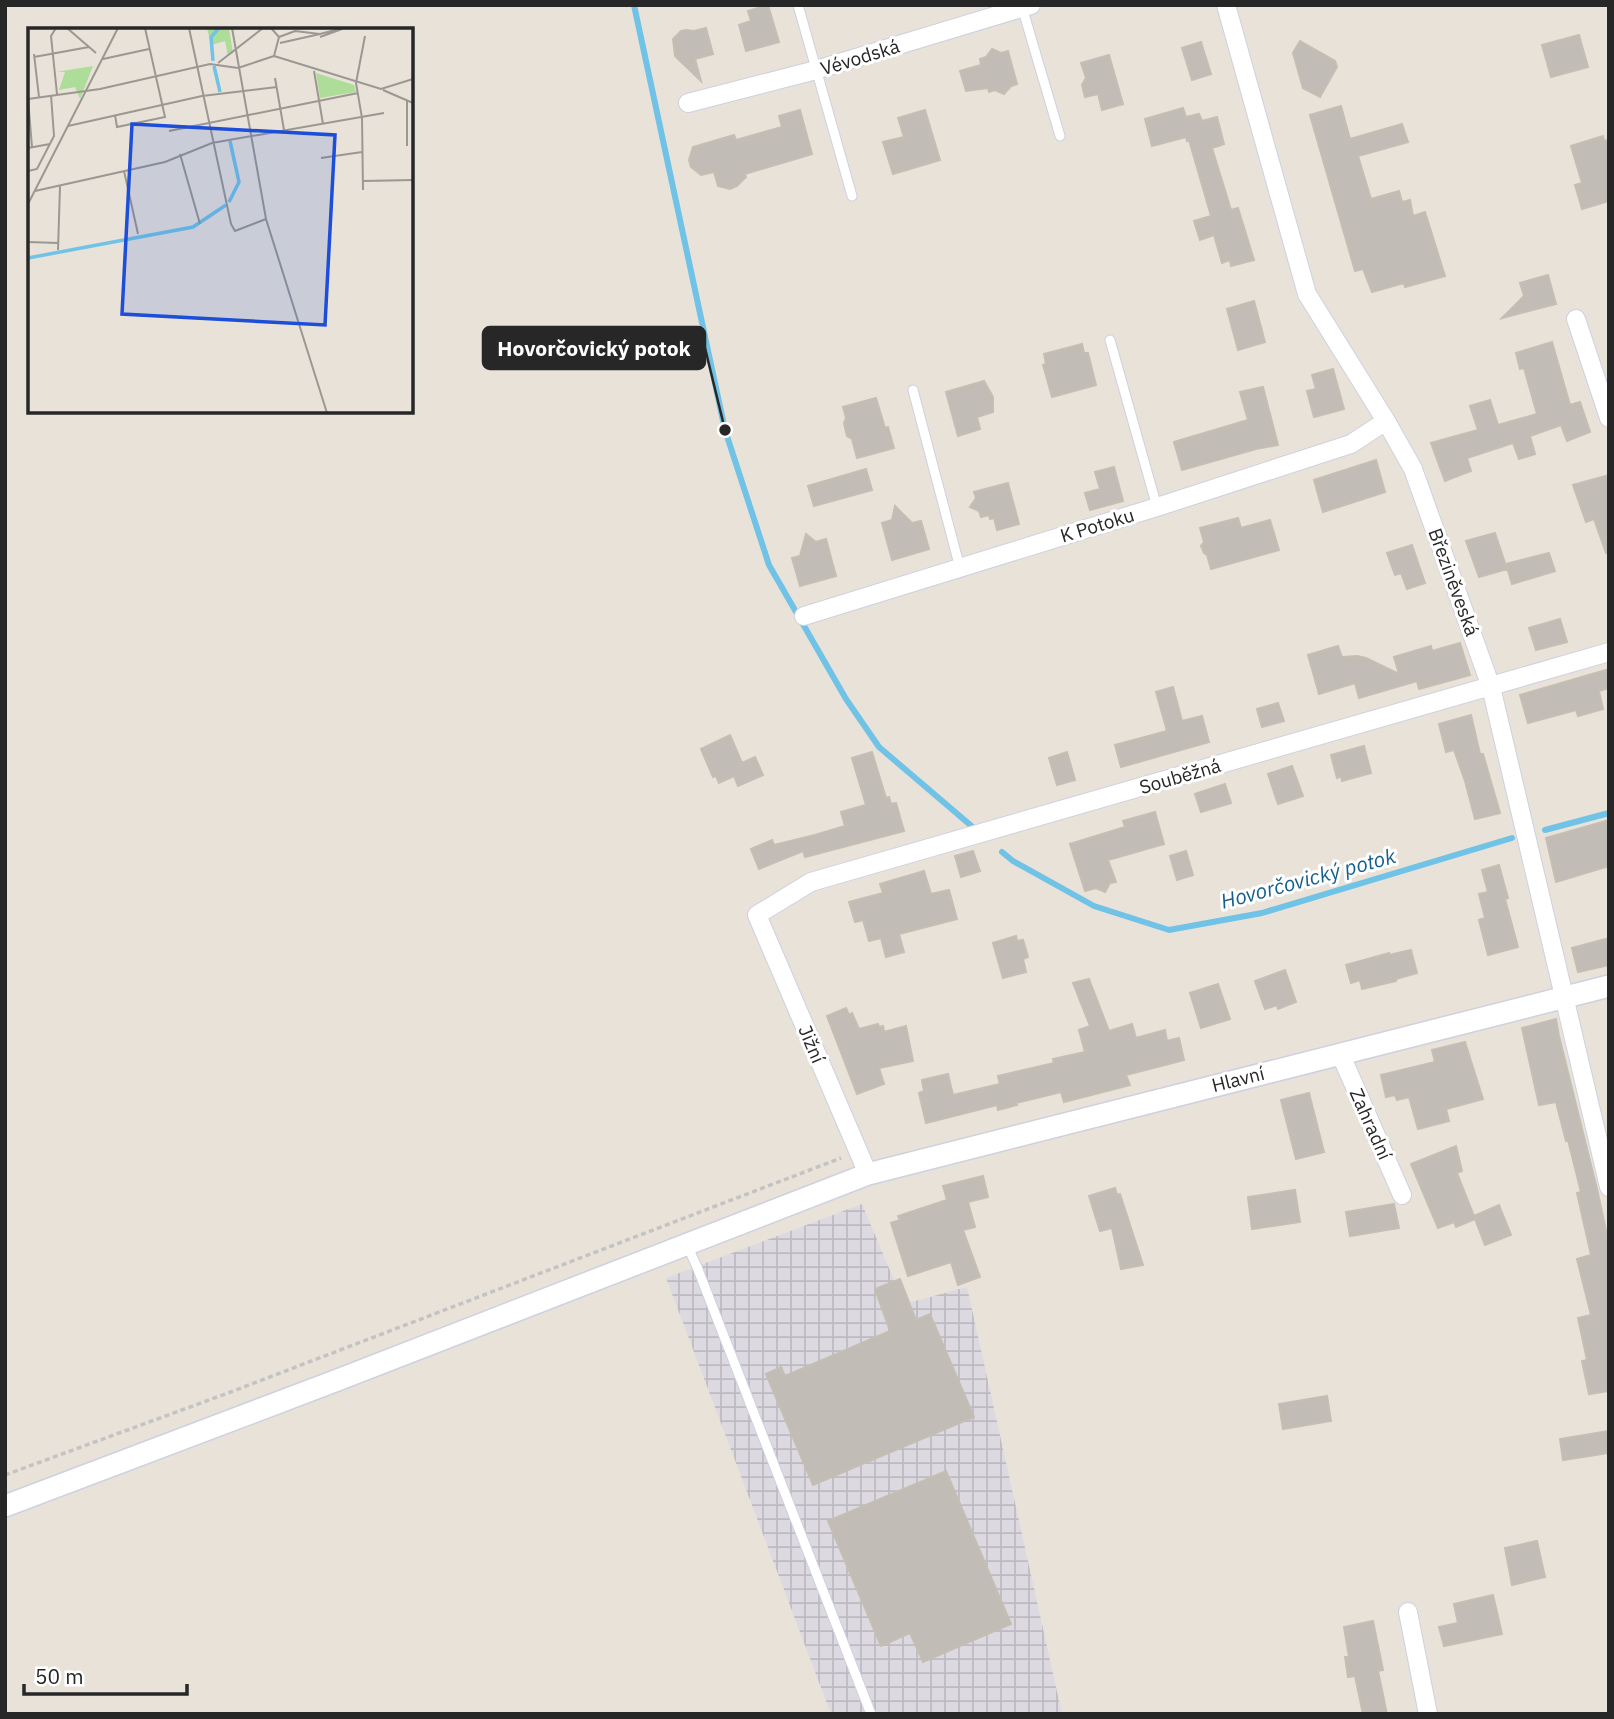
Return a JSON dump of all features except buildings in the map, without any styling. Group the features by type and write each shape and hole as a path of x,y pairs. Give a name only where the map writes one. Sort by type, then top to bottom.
{"street":[{"name":"Březiněveská","path":"1226,5 1307,294 1413,469 1491,687 1609,1187"},
{"name":"Vévodská","path":"688,103 816,70 1025,6"},
{"path":"1576,319 1609,418"},
{"name":"K Potoku","path":"804,617 1352,444 1386,421"},
{"name":"Souběžná","path":"757,915 811,882 1609,652"},
{"name":"Jižní","path":"757,915 868,1174"},
{"name":"Hlavní","path":"5,1506 868,1174 1609,986"},
{"name":"Zahradní","path":"1340,1053 1402,1195"},
{"path":"1408,1612 1428,1714"}],"lane":[{"path":"798,5 852,195"},
{"path":"1025,6 1060,136"},
{"path":"1110,340 1157,507"},
{"path":"913,390 960,568"},
{"path":"687,1245 871,1714"}],"path":[{"path":"5,1475 241,1388 857,1152"}],"shaded area":[{"path":"862,1204 904,1304 967,1287 1062,1714 831,1714 666,1278"}],"waterway":[{"name":"Hovorčovický potok","path":"634,5 725,430 769,565 846,699 879,747 975,829"},
{"name":"Hovorčovický potok","path":"1545,830 1609,813"},
{"name":"Hovorčovický potok","path":"1002,852 1013,861 1094,906 1169,930 1262,913 1512,838"}],"place":[{"name":"Hovorčovický potok","path":"725,430"}]}
